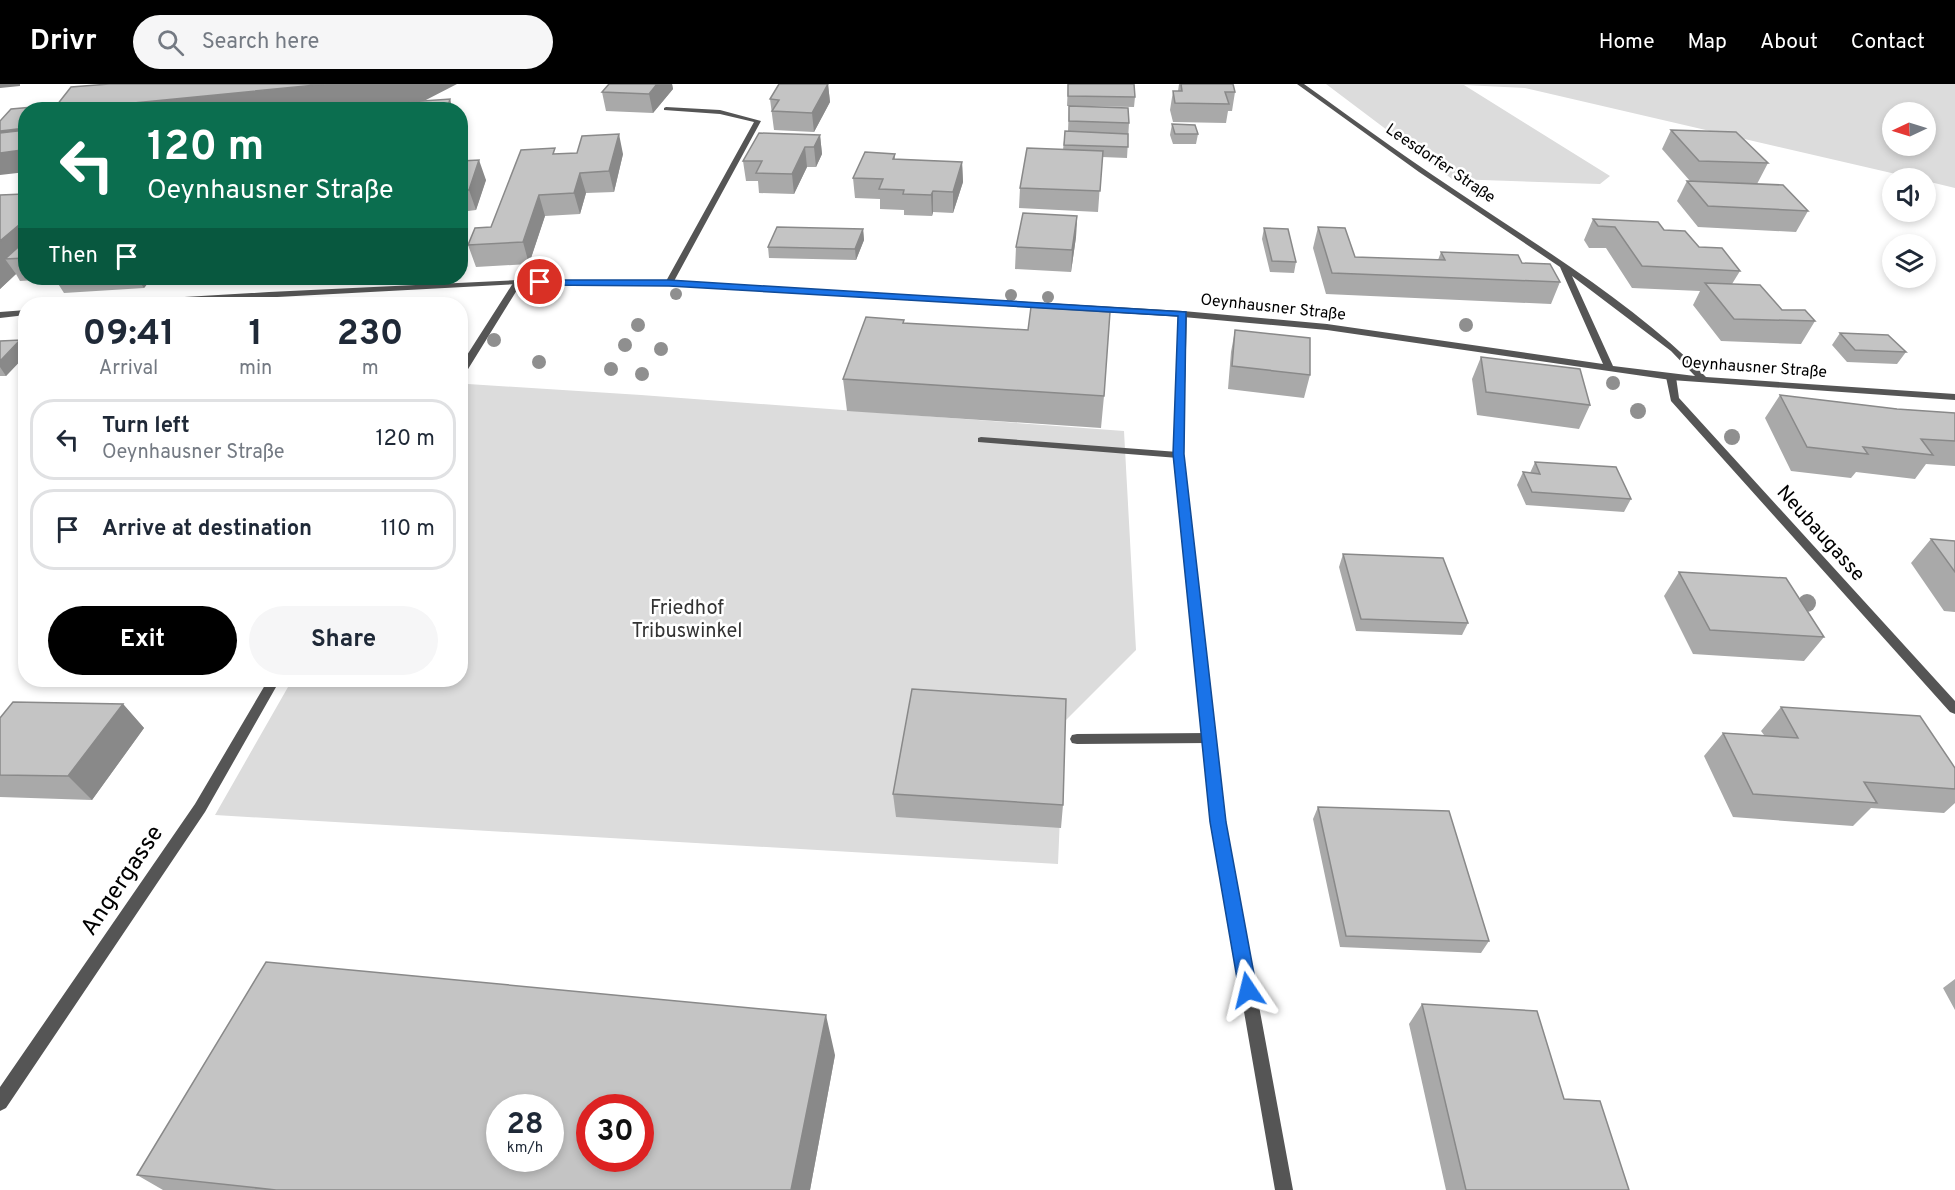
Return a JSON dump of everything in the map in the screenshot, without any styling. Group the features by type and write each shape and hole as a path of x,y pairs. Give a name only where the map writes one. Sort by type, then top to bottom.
{"street":[{"name":"Leesdorfer Straße","path":"1300,84 1421,171 1564,266 1674,349 1704,380"},
{"path":"666,109 720,112 758,121 669,283"},
{"path":"1564,266 1609,368"},
{"path":"468,361 518,282"},
{"name":"Oeynhausner Straße","path":"468,284 518,282 669,283 1183,314 1327,327 1671,377 1955,397"},
{"name":"Oeynhausner Straße","path":"223,297 456,285"},
{"path":"0,315 18,313"},
{"path":"1183,314 1178,454 1218,822 1284,1190"},
{"name":"Neubaugasse","path":"1671,377 1674,399 1955,709"},
{"path":"981,440 1178,454"},
{"name":"Angergasse","path":"0,1102 200,808 270,687"},
{"path":"1077,739 1209,738"}],"green space":[{"path":"1326,84 1955,84 1955,188 1936,183 1936,168 1882,168 1882,171 1525,88 1464,85 1610,176 1600,184 1452,179"},
{"name":"Friedhof Tribuswinkel","path":"468,384 1124,431 1136,650 1064,722 1058,864 215,815 288,687 468,687"}],"building":[{"path":"109,84 326,84 143,102 59,102 71,87"},
{"path":"609,84 657,84 649,94 602,92"},
{"path":"779,84 828,84 812,113 772,111 779,100 770,99"},
{"path":"1068,84 1134,84 1135,97 1068,96"},
{"path":"1181,84 1233,84 1235,92 1225,92 1229,104 1175,103 1173,91 1182,91"},
{"path":"450,99 449,102 409,102"},
{"path":"1069,106 1128,108 1129,123 1069,121"},
{"path":"18,108 18,129 0,131 0,121 11,109"},
{"path":"1172,124 1195,125 1198,134 1175,134"},
{"path":"1671,130 1736,132 1768,163 1699,161"},
{"path":"18,131 18,151 0,153 0,133"},
{"path":"1065,131 1128,134 1128,147 1064,145"},
{"path":"759,133 820,135 814,147 805,147 792,174 756,173 762,161 743,161"},
{"path":"619,134 609,171 580,173 574,193 539,195 523,242 468,245 475,228 491,227 521,150 555,148 553,154 577,153 582,136"},
{"path":"1027,148 1103,151 1100,191 1020,188"},
{"path":"865,152 895,154 893,159 962,162 953,192 933,191 931,195 903,194 904,190 879,189 883,179 853,178"},
{"path":"479,160 469,190 468,190 468,161"},
{"path":"1687,181 1783,185 1808,211 1708,206"},
{"path":"18,194 18,226 0,241 0,195"},
{"path":"1023,213 1077,216 1072,250 1016,247"},
{"path":"1593,219 1658,222 1664,230 1685,231 1699,247 1722,248 1740,271 1642,266 1615,227 1598,226"},
{"path":"777,227 863,229 855,249 768,247"},
{"path":"1318,227 1345,228 1355,257 1445,260 1441,252 1518,255 1522,263 1550,264 1560,282 1332,273"},
{"path":"1264,228 1288,229 1296,262 1272,261"},
{"path":"18,247 18,258 5,259"},
{"path":"1705,283 1760,285 1782,310 1805,310 1815,321 1734,319"},
{"path":"1031,307 1110,312 1104,396 843,379 866,317 904,320 903,323 1028,330"},
{"path":"1235,330 1310,338 1310,375 1232,366"},
{"path":"1840,333 1888,335 1906,352 1855,350"},
{"path":"18,340 0,361 0,341"},
{"path":"1481,357 1580,369 1590,405 1486,392"},
{"path":"1780,395 1897,409 1955,413 1955,441 1921,439 1933,455 1863,447 1868,454 1807,447"},
{"path":"1535,462 1616,467 1631,499 1532,492 1523,472 1540,474"},
{"path":"1931,539 1955,541 1955,572"},
{"path":"1343,554 1443,558 1468,623 1361,619"},
{"path":"1679,572 1786,578 1824,637 1710,630"},
{"path":"912,689 1066,699 1063,805 893,794"},
{"path":"13,702 123,704 68,776 0,775 0,718"},
{"path":"1781,707 1920,716 1955,768 1955,789 1864,782 1877,803 1753,794 1723,733 1798,738"},
{"path":"1318,807 1449,811 1489,941 1346,936"},
{"path":"266,962 826,1015 791,1190 276,1190 137,1175"},
{"path":"1422,1004 1537,1011 1564,1099 1600,1101 1629,1190 1466,1190"}],"route":[{"path":"540,282 669,283 1183,314 1178,454 1218,822 1248,990"}]}
